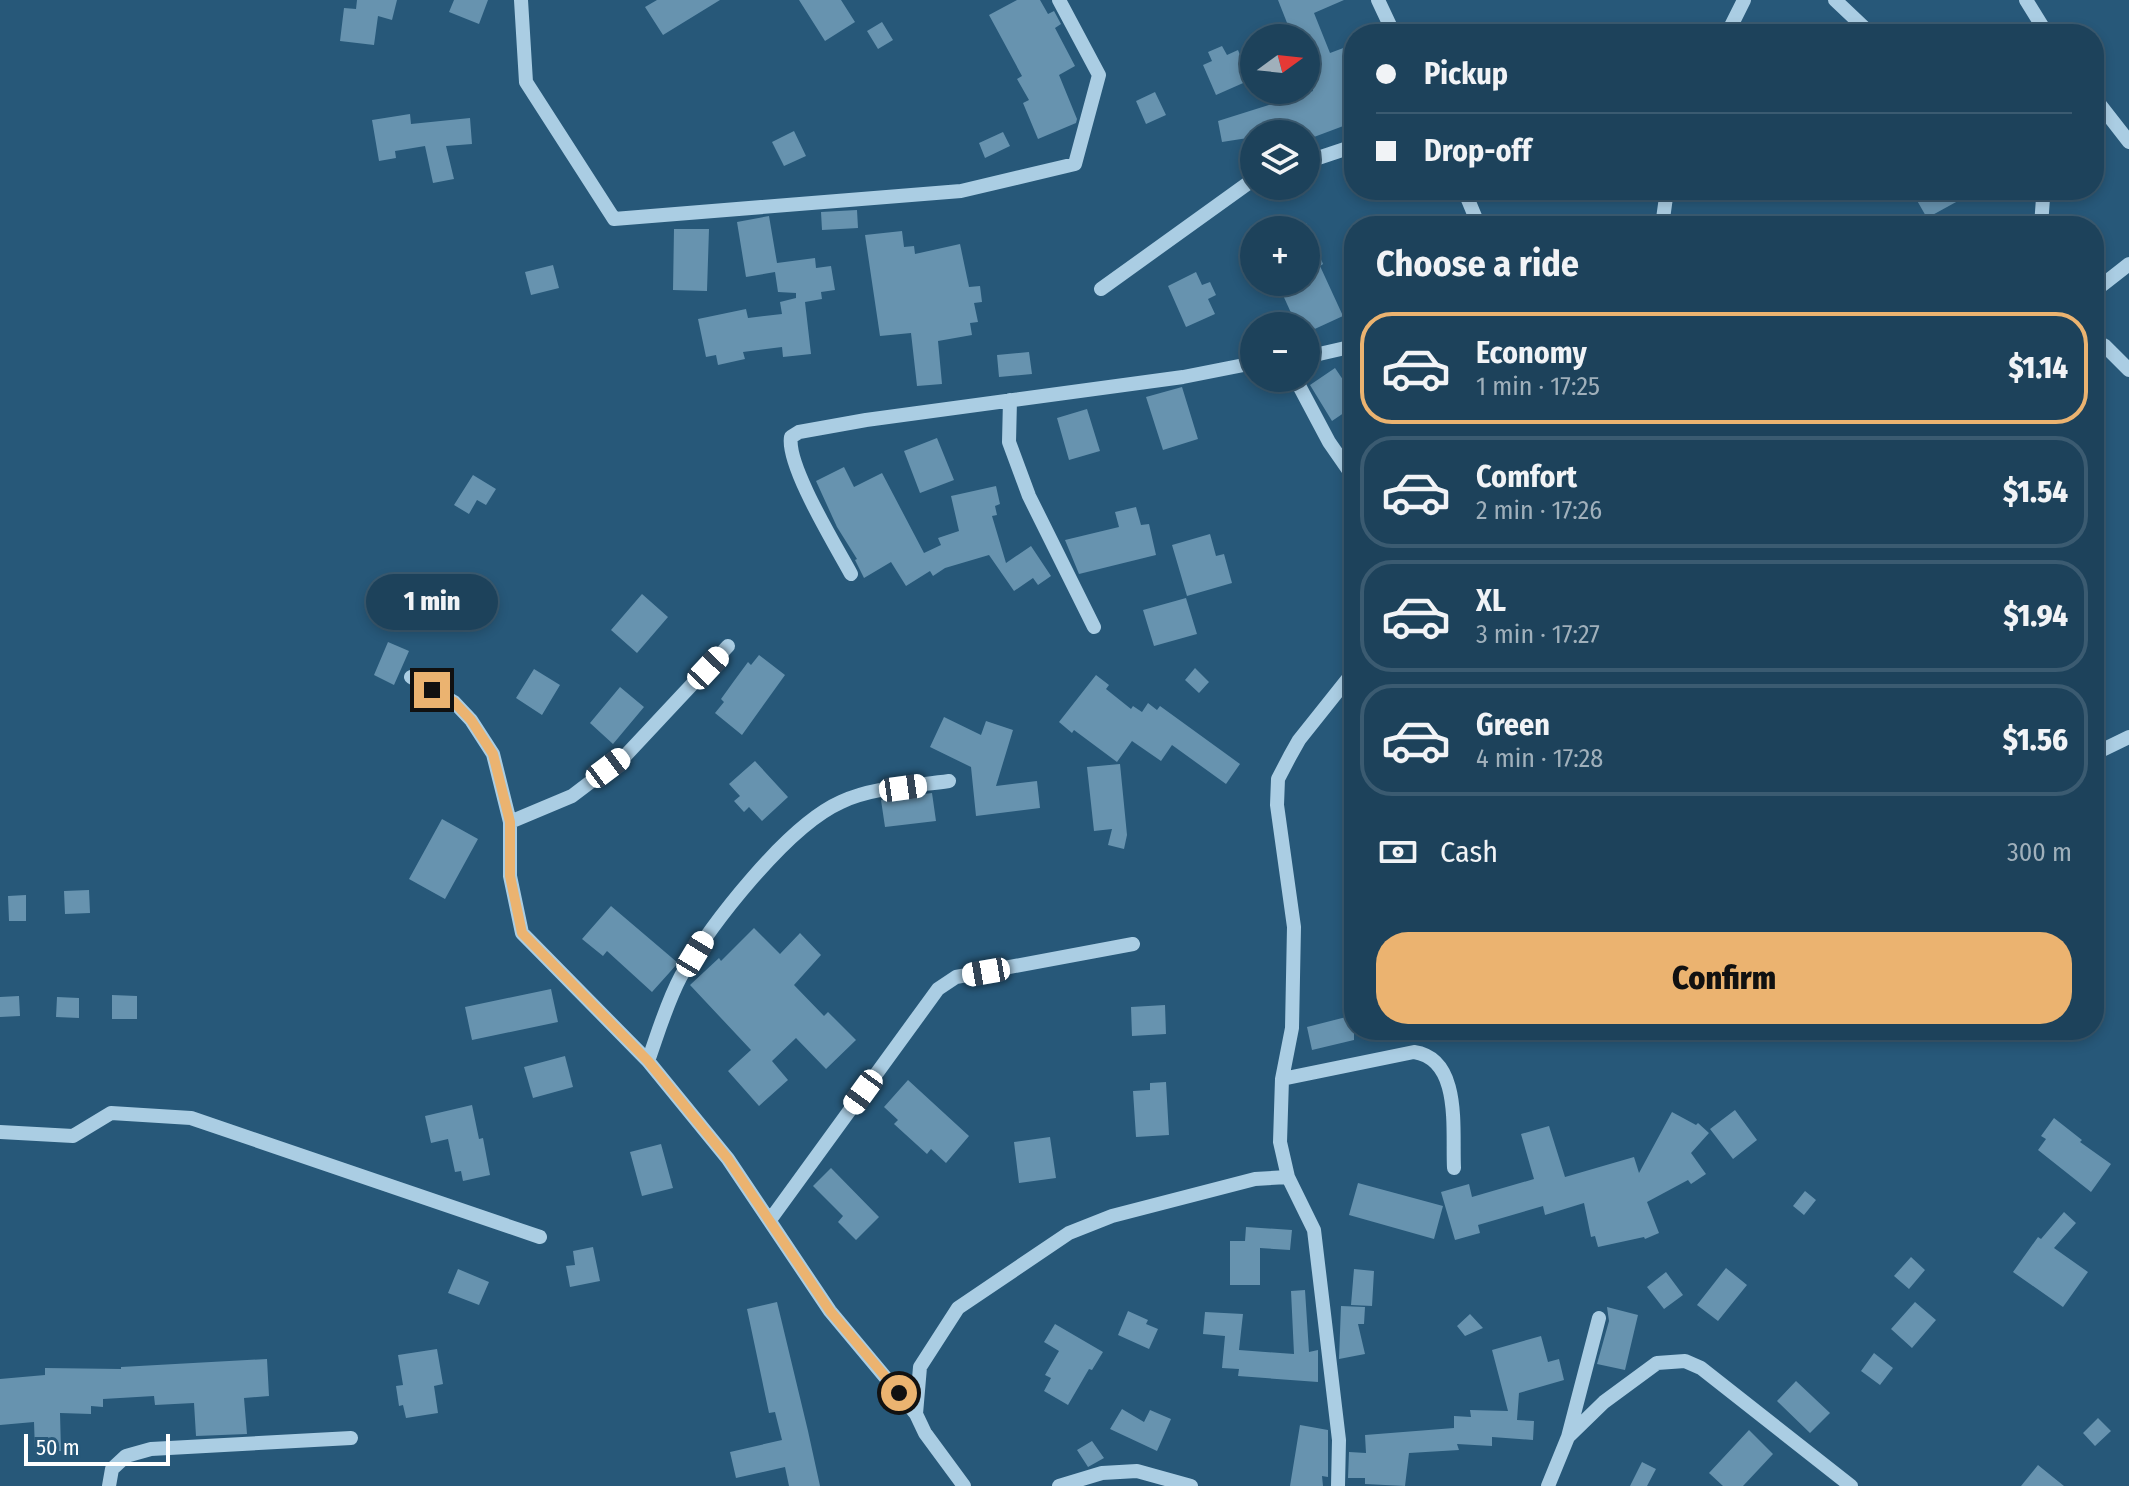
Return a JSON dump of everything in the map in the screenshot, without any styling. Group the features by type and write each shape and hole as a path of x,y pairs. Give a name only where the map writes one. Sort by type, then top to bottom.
{"street":[{"path":"521,0 526,82 614,219 961,191 1075,164 1099,75 1059,0"},
{"path":"1378,0 1389,24"},
{"path":"1732,24 1744,0"},
{"path":"1835,0 1860,24"},
{"path":"2026,0 2041,24"},
{"path":"2104,110 2129,142"},
{"path":"1320,157 1344,149"},
{"path":"1101,289 1240,189"},
{"path":"2104,284 2129,264"},
{"path":"2104,345 2129,370"},
{"path":"1320,354 1344,348"},
{"path":"851,574 799,473 790,444 791,437 799,432 866,420 1123,386 1240,365"},
{"path":"1302,392 1344,464"},
{"path":"1010,400 1009,442 1029,496 1094,627"},
{"path":"510,822 572,796 626,755 728,646"},
{"path":"411,677 454,702 471,720 493,754 510,822 510,876 522,933 648,1061 728,1159 830,1311 916,1414 925,1433 964,1486"},
{"path":"1338,1486 1339,1440 1314,1230 1288,1177 1280,1142 1282,1079 1292,1028 1294,927 1280,840 1278,779 1299,740 1344,684"},
{"path":"2104,749 2129,737"},
{"path":"648,1061 680,979 710,929 776,854 813,819 842,801 880,791 949,781"},
{"path":"770,1220 938,989 956,977 1133,944"},
{"path":"1282,1079 1414,1052 1428,1054 1437,1061 1449,1082 1454,1168"},
{"path":"0,1132 73,1136 111,1113 191,1118 540,1237"},
{"path":"916,1414 920,1367 958,1308 1069,1233 1112,1216 1255,1179 1288,1177"},
{"path":"1548,1486 1568,1437 1599,1318"},
{"path":"1568,1437 1604,1402 1657,1363 1685,1361 1701,1368 1851,1486"},
{"path":"109,1486 112,1469 126,1456 151,1449 351,1438"},
{"path":"1059,1486 1102,1473 1137,1471 1191,1486"}],"building":[{"path":"357,0 397,0 392,20 378,16 374,45 340,41 344,8 356,9"},
{"path":"454,0 488,0 479,24 449,12"},
{"path":"657,0 720,0 663,35 645,7"},
{"path":"799,0 841,0 855,22 825,41"},
{"path":"1017,0 1040,0 1048,14 1054,11 1061,24 1055,28 1075,66 1059,75 1076,123 1038,139 1023,103 1029,100 1017,79 1022,76 989,15"},
{"path":"1278,0 1344,0 1314,13 1318,24 1287,24"},
{"path":"882,22 893,40 878,49 867,31"},
{"path":"1320,28 1330,53 1344,48 1344,126 1320,135 1320,120 1240,120 1240,139 1222,142 1218,121 1272,104 1320,104"},
{"path":"1222,46 1227,55 1238,50 1240,84 1216,95 1203,65 1212,61 1208,52"},
{"path":"1155,92 1166,115 1146,124 1136,101"},
{"path":"410,114 411,124 470,118 472,144 446,146 454,179 433,183 425,146 395,151 396,158 379,161 372,120"},
{"path":"794,131 806,156 784,166 772,142"},
{"path":"1003,132 1010,146 985,158 979,143"},
{"path":"1917,200 1960,200 1931,216 1926,216"},
{"path":"857,210 858,228 822,230 821,212"},
{"path":"769,216 777,263 815,258 816,268 831,266 835,290 821,292 822,299 805,302 811,354 783,357 782,347 743,352 745,359 718,365 716,355 706,357 698,319 746,309 748,318 782,314 780,302 796,298 796,293 778,292 775,272 746,277 737,222"},
{"path":"674,229 709,229 707,291 673,290"},
{"path":"902,231 904,247 914,246 915,254 960,244 969,287 980,286 982,302 974,303 978,322 970,323 972,335 938,341 942,384 917,386 911,333 880,336 865,235"},
{"path":"553,265 559,288 531,295 525,272"},
{"path":"1320,266 1343,316 1320,327 1320,312 1291,312 1283,296 1320,296"},
{"path":"1196,272 1202,285 1210,282 1216,295 1208,299 1215,314 1186,327 1168,286"},
{"path":"1029,352 1032,374 999,377 997,355"},
{"path":"1335,368 1344,381 1344,413 1332,421 1314,392 1320,392 1320,378"},
{"path":"1182,387 1198,439 1163,450 1146,397"},
{"path":"1087,409 1100,451 1069,460 1057,418"},
{"path":"937,438 954,480 920,493 904,451"},
{"path":"844,467 854,487 882,473 924,553 941,545 938,538 959,531 951,496 996,486 1000,504 995,506 997,515 992,516 1006,563 1031,546 1051,576 1038,585 1033,578 1014,591 989,555 945,568 933,576 930,571 906,586 891,562 864,578 816,481"},
{"path":"473,475 496,489 486,505 477,500 469,514 454,505"},
{"path":"1136,507 1141,525 1149,524 1156,555 1079,574 1065,540 1119,527 1115,512"},
{"path":"1210,534 1216,556 1224,554 1232,583 1187,596 1172,545"},
{"path":"642,594 668,617 637,653 611,630"},
{"path":"1186,598 1197,634 1154,646 1143,610"},
{"path":"388,642 409,651 394,685 374,675"},
{"path":"759,655 785,675 742,735 715,713 724,702 721,699 748,662 751,665"},
{"path":"1195,668 1209,682 1199,693 1185,680"},
{"path":"534,669 560,685 542,715 516,698"},
{"path":"1096,675 1109,685 1106,689 1131,709 1133,706 1142,712 1148,703 1157,710 1160,706 1240,764 1226,784 1172,745 1161,761 1132,741 1117,762 1074,730 1072,733 1059,722"},
{"path":"620,687 644,707 613,744 590,723"},
{"path":"944,717 981,735 986,721 1013,730 996,786 1037,781 1040,808 976,816 971,767 930,747"},
{"path":"755,761 788,797 762,821 749,807 744,812 734,801 740,796 729,784"},
{"path":"1120,764 1127,835 1124,849 1108,845 1112,829 1094,831 1087,767"},
{"path":"932,793 936,821 885,827 881,800"},
{"path":"442,819 478,839 445,899 409,879"},
{"path":"89,890 90,913 65,914 64,891"},
{"path":"26,895 26,921 9,921 8,896"},
{"path":"611,906 678,963 652,992 607,951 603,956 582,939"},
{"path":"754,928 780,954 800,933 821,955 794,985 824,1016 828,1012 856,1040 826,1069 796,1038 772,1061 788,1080 759,1106 728,1071 751,1050 690,985 719,958 721,961"},
{"path":"551,989 558,1022 472,1040 465,1007"},
{"path":"112,995 137,996 137,1019 112,1019"},
{"path":"19,996 20,1016 0,1017 0,997"},
{"path":"57,997 79,998 79,1018 56,1017"},
{"path":"1165,1005 1166,1034 1132,1036 1131,1007"},
{"path":"1344,1018 1344,1040 1354,1040 1312,1050 1307,1027"},
{"path":"565,1056 573,1087 533,1098 524,1067"},
{"path":"908,1080 969,1136 946,1163 931,1149 927,1154 894,1124 898,1120 884,1107"},
{"path":"1166,1082 1169,1135 1136,1137 1133,1091 1150,1090 1150,1083"},
{"path":"472,1105 479,1139 483,1138 490,1175 463,1181 461,1171 455,1172 448,1139 431,1143 425,1116"},
{"path":"1735,1110 1757,1140 1733,1159 1710,1129"},
{"path":"1672,1112 1696,1125 1698,1123 1709,1133 1691,1153 1706,1174 1691,1184 1688,1180 1647,1202 1659,1233 1645,1239 1598,1247 1595,1236 1591,1237 1584,1203 1545,1215 1543,1206 1478,1225 1480,1233 1455,1240 1441,1192 1469,1184 1472,1197 1534,1179 1521,1134 1549,1126 1565,1177 1634,1157 1639,1173"},
{"path":"2054,1118 2111,1164 2091,1192 2038,1150 2046,1139 2041,1136"},
{"path":"1050,1137 1056,1178 1019,1183 1014,1142"},
{"path":"661,1144 673,1188 642,1196 630,1152"},
{"path":"831,1168 879,1217 856,1240 838,1222 843,1216 813,1186"},
{"path":"1358,1183 1443,1206 1434,1239 1349,1215"},
{"path":"1805,1191 1816,1200 1804,1215 1793,1206"},
{"path":"2064,1212 2076,1223 2054,1248 2088,1272 2063,1307 2013,1272 2038,1237 2041,1239"},
{"path":"1246,1227 1292,1230 1290,1250 1260,1248 1260,1285 1230,1285 1230,1241 1245,1241"},
{"path":"593,1247 600,1281 570,1287 566,1266 575,1265 573,1251"},
{"path":"1911,1257 1925,1270 1909,1289 1894,1276"},
{"path":"1726,1268 1747,1285 1718,1321 1697,1305"},
{"path":"458,1269 489,1282 479,1305 448,1293"},
{"path":"1354,1269 1374,1271 1372,1306 1351,1305"},
{"path":"1666,1272 1683,1295 1664,1309 1647,1287"},
{"path":"1305,1290 1309,1352 1318,1350 1318,1382 1238,1376 1239,1369 1222,1368 1225,1336 1203,1334 1205,1312 1243,1314 1239,1350 1294,1354 1291,1291"},
{"path":"777,1302 820,1486 789,1486 785,1467 736,1478 730,1452 782,1440 775,1412 769,1413 747,1309"},
{"path":"1915,1302 1936,1320 1912,1348 1891,1329"},
{"path":"1341,1306 1365,1307 1364,1324 1358,1324 1365,1354 1339,1359"},
{"path":"1607,1307 1638,1315 1625,1370 1597,1364 1609,1321"},
{"path":"1128,1311 1148,1320 1146,1324 1158,1329 1149,1349 1118,1335"},
{"path":"1470,1314 1483,1328 1465,1336 1457,1326"},
{"path":"1055,1324 1103,1352 1068,1405 1044,1391 1051,1378 1045,1375 1059,1351 1044,1342"},
{"path":"1541,1336 1548,1362 1559,1359 1564,1380 1519,1393 1517,1420 1534,1421 1533,1440 1492,1437 1492,1446 1457,1444 1459,1450 1409,1453 1405,1486 1365,1484 1365,1478 1348,1478 1349,1452 1366,1453 1365,1435 1454,1428 1454,1416 1471,1417 1470,1410 1508,1411 1492,1350"},
{"path":"437,1349 443,1384 434,1386 438,1413 406,1418 403,1405 399,1406 396,1386 403,1385 398,1355"},
{"path":"1874,1353 1893,1368 1880,1385 1861,1371"},
{"path":"267,1359 269,1396 244,1398 247,1434 196,1436 194,1403 155,1405 154,1396 103,1399 103,1407 91,1406 91,1414 60,1413 61,1451 35,1451 34,1422 0,1425 0,1379 45,1375 45,1368 121,1369"},
{"path":"1796,1381 1830,1413 1810,1433 1777,1401"},
{"path":"1122,1409 1144,1422 1150,1410 1171,1419 1157,1451 1110,1429"},
{"path":"2098,1418 2111,1431 2095,1446 2083,1433"},
{"path":"1300,1425 1328,1430 1328,1477 1322,1476 1323,1486 1290,1486"},
{"path":"1749,1430 1773,1454 1743,1486 1723,1486 1709,1473"},
{"path":"1092,1441 1104,1458 1088,1467 1077,1450"},
{"path":"1642,1462 1656,1469 1647,1486 1630,1486"},
{"path":"2038,1465 2064,1486 2021,1486"}],"route":[{"path":"432,690 454,702 471,720 493,754 510,822 510,876 522,933 648,1061 728,1159 830,1311 899,1393"}]}
